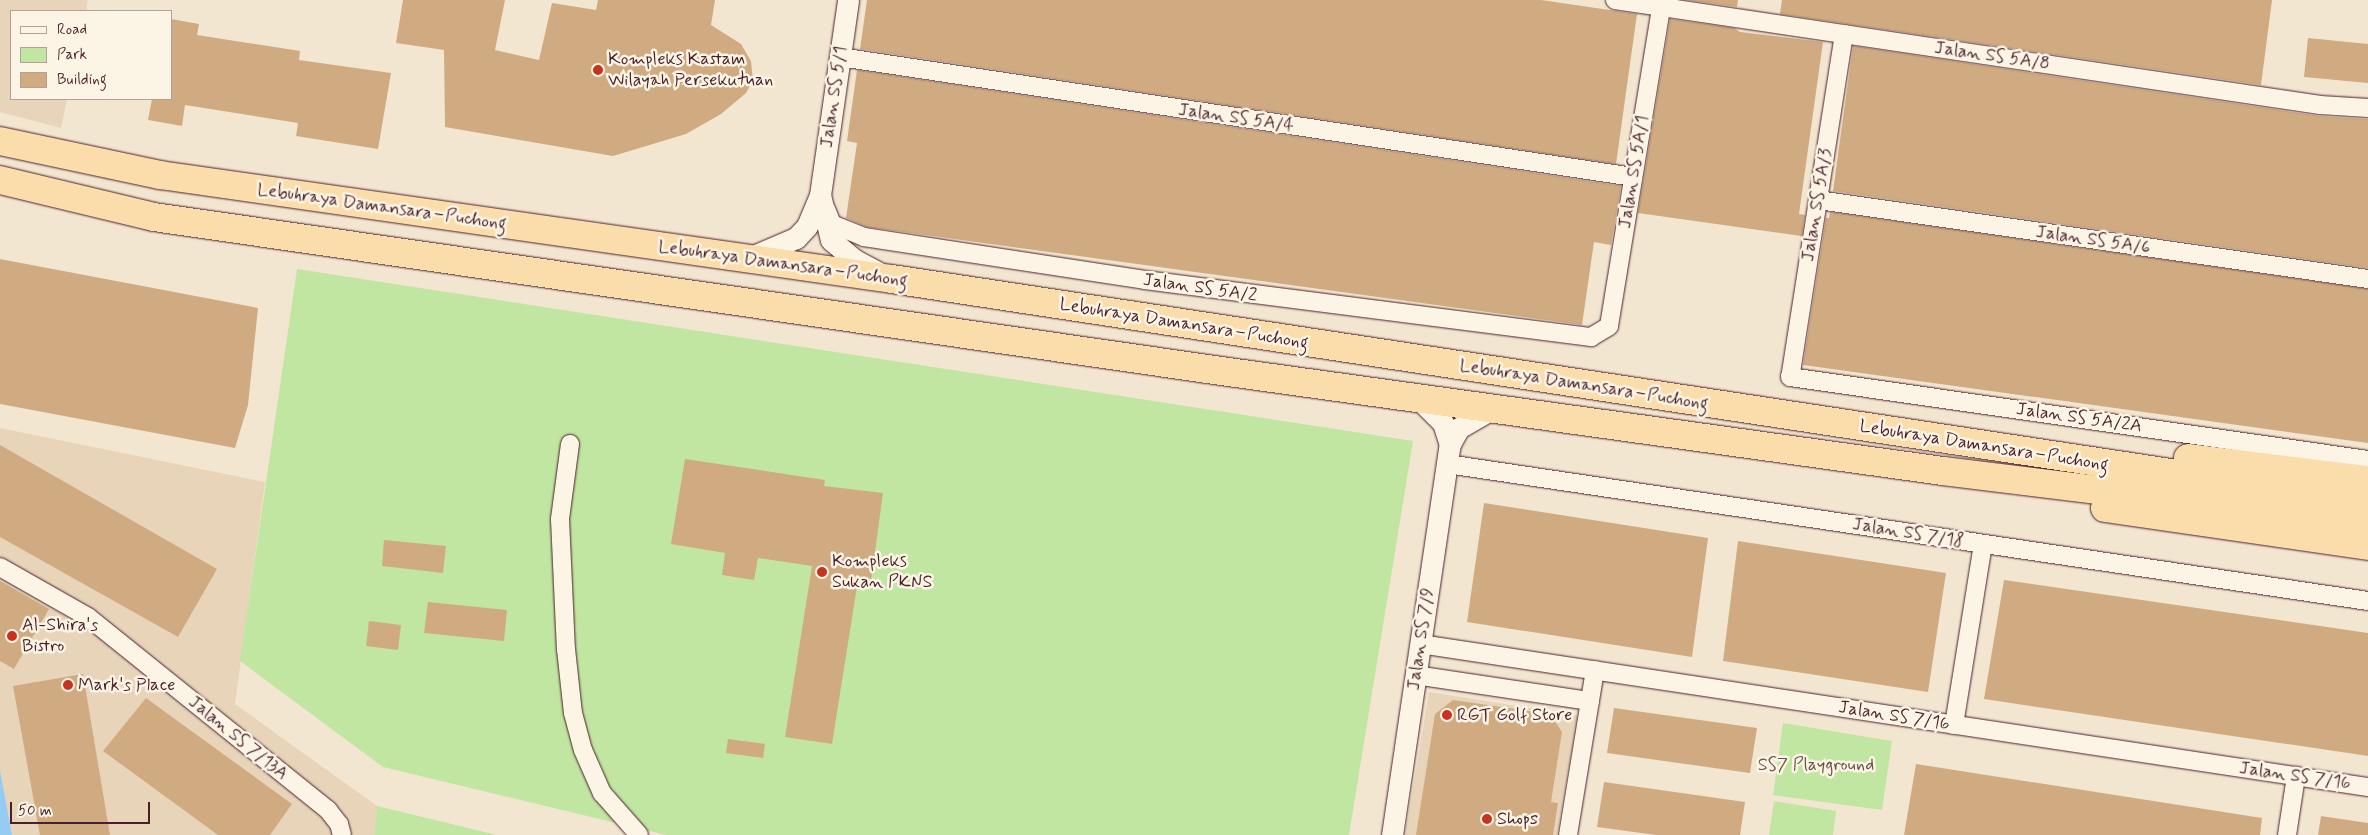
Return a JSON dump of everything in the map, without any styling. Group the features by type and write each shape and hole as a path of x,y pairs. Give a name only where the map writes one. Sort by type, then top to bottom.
{"highway":[{"name":"Lebuhraya Damansara–Puchong","path":"0,141 160,175 892,279 2368,503"},
{"name":"Lebuhraya Damansara–Puchong","path":"0,180 154,217 1335,388 1418,397 1943,471 2368,523"},
{"path":"1997,448 2074,444 2368,480"},
{"path":"1943,471 2015,493 2142,515 2368,546"}],"street":[{"name":"Jalan SS 5/1","path":"746,259 796,238 807,226 820,195 848,0"},
{"name":"Jalan SS 5A/8","path":"1615,0 2320,105 2368,108"},
{"name":"Jalan SS 5A/1","path":"1601,333 1609,326 1661,7"},
{"name":"Jalan SS 5A/3","path":"1790,377 1844,34"},
{"name":"Jalan SS 5A/4","path":"840,57 1633,177"},
{"name":"Jalan SS 5/1","path":"820,195 831,240 855,260 892,279"},
{"name":"Jalan SS 5A/2","path":"820,195 832,224 864,237 1375,312 1555,335 1591,337 1601,333"},
{"name":"Jalan SS 5A/6","path":"1818,200 2368,279"},
{"name":"Jalan SS 5A/2A","path":"1790,377 2368,460"},
{"name":"Jalan SS 7/9","path":"1418,397 1443,423 1448,454"},
{"name":"Jalan SS 7/9","path":"1392,835 1448,454 1459,428 1493,408"},
{"path":"570,444 560,520 566,649 573,713 583,750 602,793 639,835"},
{"name":"Jalan SS 7/18","path":"1448,454 1983,544 2368,601"},
{"path":"1954,725 1983,544"},
{"name":"Jalan SS 7/13A","path":"0,567 88,617 328,810 339,824 342,835"},
{"name":"Jalan SS 7/16","path":"1420,644 2368,787"},
{"path":"1568,835 1595,670"},
{"path":"1416,675 1590,701"},
{"path":"2287,835 2296,776"}],"shaded area":[{"path":"0,0 88,0 86,10 10,10 10,100 67,100 61,128 0,112"},
{"path":"0,428 265,482 235,704 377,806 374,835 12,835 0,770"},
{"path":"1429,692 1578,716 1557,835 1405,835"}],"green space":[{"name":"Kompleks Sukan PKNS","path":"297,269 1413,441 1349,835 666,835 383,767 240,661"},
{"name":"SS7 Playground","path":"1783,723 1892,741 1882,810 1773,795"},
{"path":"1774,801 1836,811 1833,835 1769,835"},
{"path":"377,806 497,835 374,835"}],"water":[{"path":"0,770 12,835 0,835"}],"building":[{"name":"Kompleks Kastam Wilayah Persekutuan","path":"403,0 505,0 495,50 539,60 552,3 596,10 598,0 715,0 711,25 741,44 751,61 753,80 746,93 721,114 686,134 613,156 445,127 444,50 396,43"},
{"path":"867,0 1541,0 1637,14 1616,164 860,49"},
{"path":"1687,0 1738,0 1737,7"},
{"path":"1782,0 2272,0 2261,85 1780,14"},
{"path":"172,19 199,24 197,35 300,51 299,60 391,73 378,149 296,136 298,123 185,105 182,126 148,120 152,100 172,100"},
{"path":"1670,19 1734,28 1740,32 1823,42 1799,214 1805,215 1802,236 1638,213"},
{"path":"2308,38 2368,44 2368,83 2304,77"},
{"path":"1853,46 2319,116 2368,119 2368,268 1833,191"},
{"path":"857,70 1621,186 1611,245 1594,242 1582,325 867,227 846,218 857,143 847,141"},
{"path":"1830,212 2368,289 2368,443 1803,365 1826,218 1829,218"},
{"path":"0,259 258,308 248,405 235,448 0,404"},
{"path":"0,445 217,569 178,637 0,537"},
{"path":"685,459 825,480 824,486 883,493 871,581 858,580 832,744 785,737 812,566 758,558 754,580 722,575 725,553 671,544"},
{"path":"1484,503 1708,538 1692,657 1467,622"},
{"path":"384,540 446,546 443,573 382,566"},
{"path":"1738,541 1946,573 1928,692 1723,661"},
{"path":"2004,580 2368,633 2368,756 1984,699"},
{"path":"0,581 49,609 14,669 0,661"},
{"path":"428,602 507,610 504,641 424,633"},
{"path":"369,621 401,625 398,650 366,646"},
{"path":"83,674 110,835 40,835 13,686"},
{"path":"146,698 292,804 270,835 218,835 103,751"},
{"path":"1453,700 1550,714 1562,732 1551,802 1558,803 1553,835 1416,835 1435,714"},
{"path":"1614,708 1757,728 1750,773 1607,753"},
{"path":"728,739 765,744 763,758 726,753"},
{"path":"1916,764 2262,818 2260,835 1904,835"},
{"path":"1604,782 1745,802 1740,835 1656,835 1597,827"},
{"path":"2321,816 2368,823 2368,835 2318,835"}],"place":[{"name":"Kompleks Kastam Wilayah Persekutuan","path":"598,70"},
{"name":"Kompleks Sukan PKNS","path":"822,572"},
{"name":"Al-Shira's Bistro","path":"12,636"},
{"name":"Mark's Place","path":"68,685"},
{"name":"RGT Golf Store","path":"1447,715"},
{"name":"Shops","path":"1487,819"}]}
